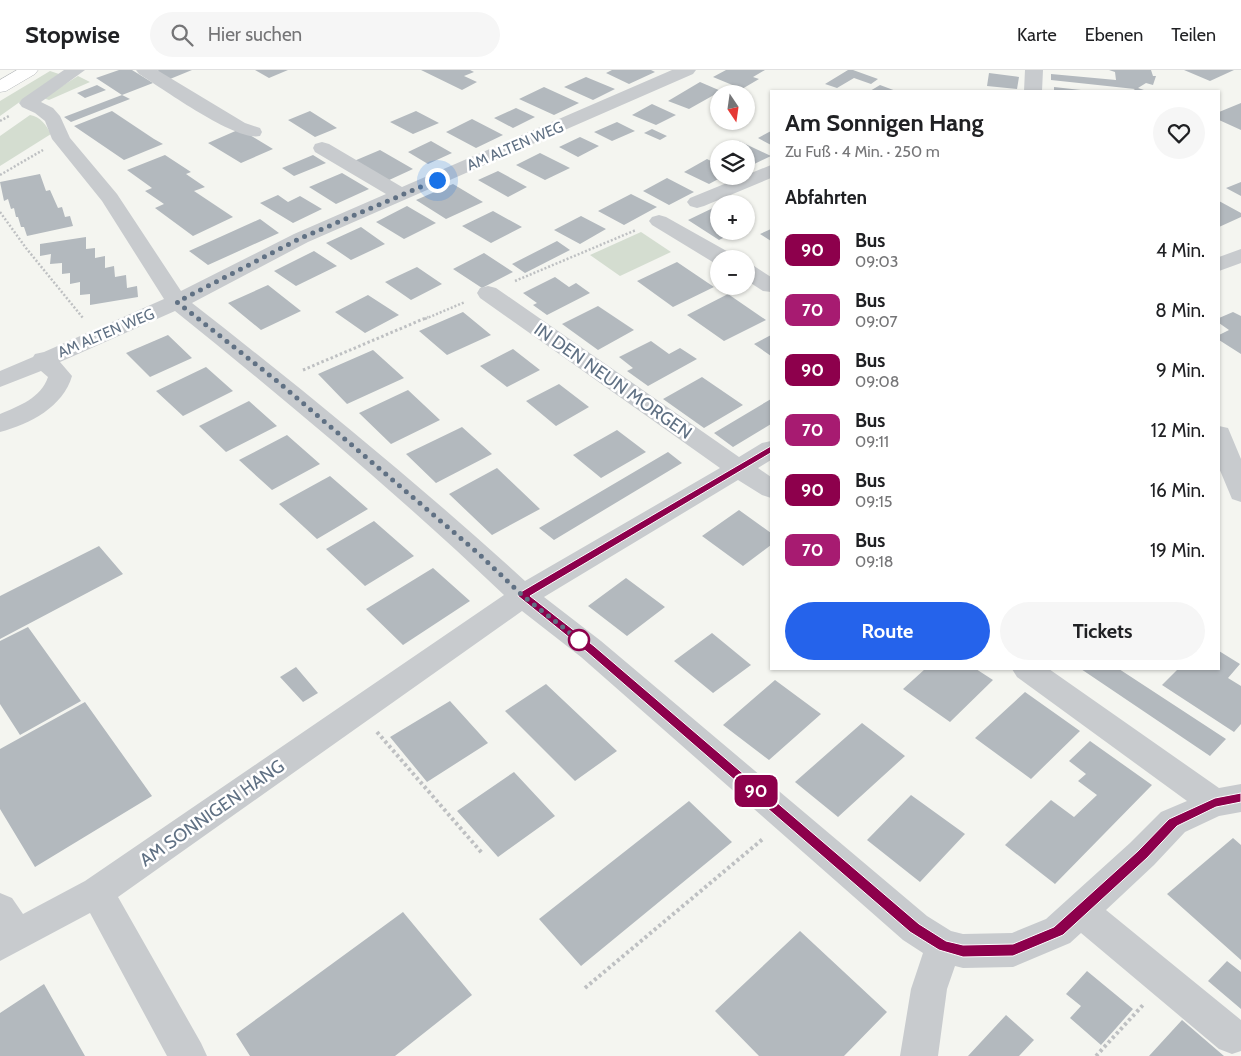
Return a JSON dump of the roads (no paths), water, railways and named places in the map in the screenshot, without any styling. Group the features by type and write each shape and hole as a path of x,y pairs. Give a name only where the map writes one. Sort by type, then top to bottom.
{"highway":[{"path":"0,87 29,70"}],"street":[{"path":"76,70 28,103 45,110 58,128 62,139 110,198 177,302 284,388 478,553 523,596 591,649 915,928 943,946 963,951 1013,950 1058,931 1142,854 1173,822 1228,800"},
{"path":"146,70 246,130 265,117"},
{"name":"AM ALTEN WEG","path":"0,380 43,359 100,338 177,302 301,238 687,70"},
{"path":"1033,90 1034,70"},
{"path":"322,148 402,195"},
{"path":"697,202 770,171"},
{"path":"659,221 710,251"},
{"path":"1220,265 1241,255"},
{"path":"755,276 770,285"},
{"name":"IN DEN NEUN MORGEN","path":"488,293 712,451 770,487"},
{"name":"AM ALTEN WEG","path":"0,424 49,399 59,387 60,376 43,359"},
{"path":"1220,435 1236,459 1241,493"},
{"path":"523,596 770,450"},
{"name":"AM SONNIGEN HANG","path":"6,929 97,892 523,596"},
{"path":"1030,670 1228,800"},
{"path":"97,892 188,1056"},
{"path":"1081,911 1232,1036"},
{"path":"918,1056 929,989 943,946"}]}
